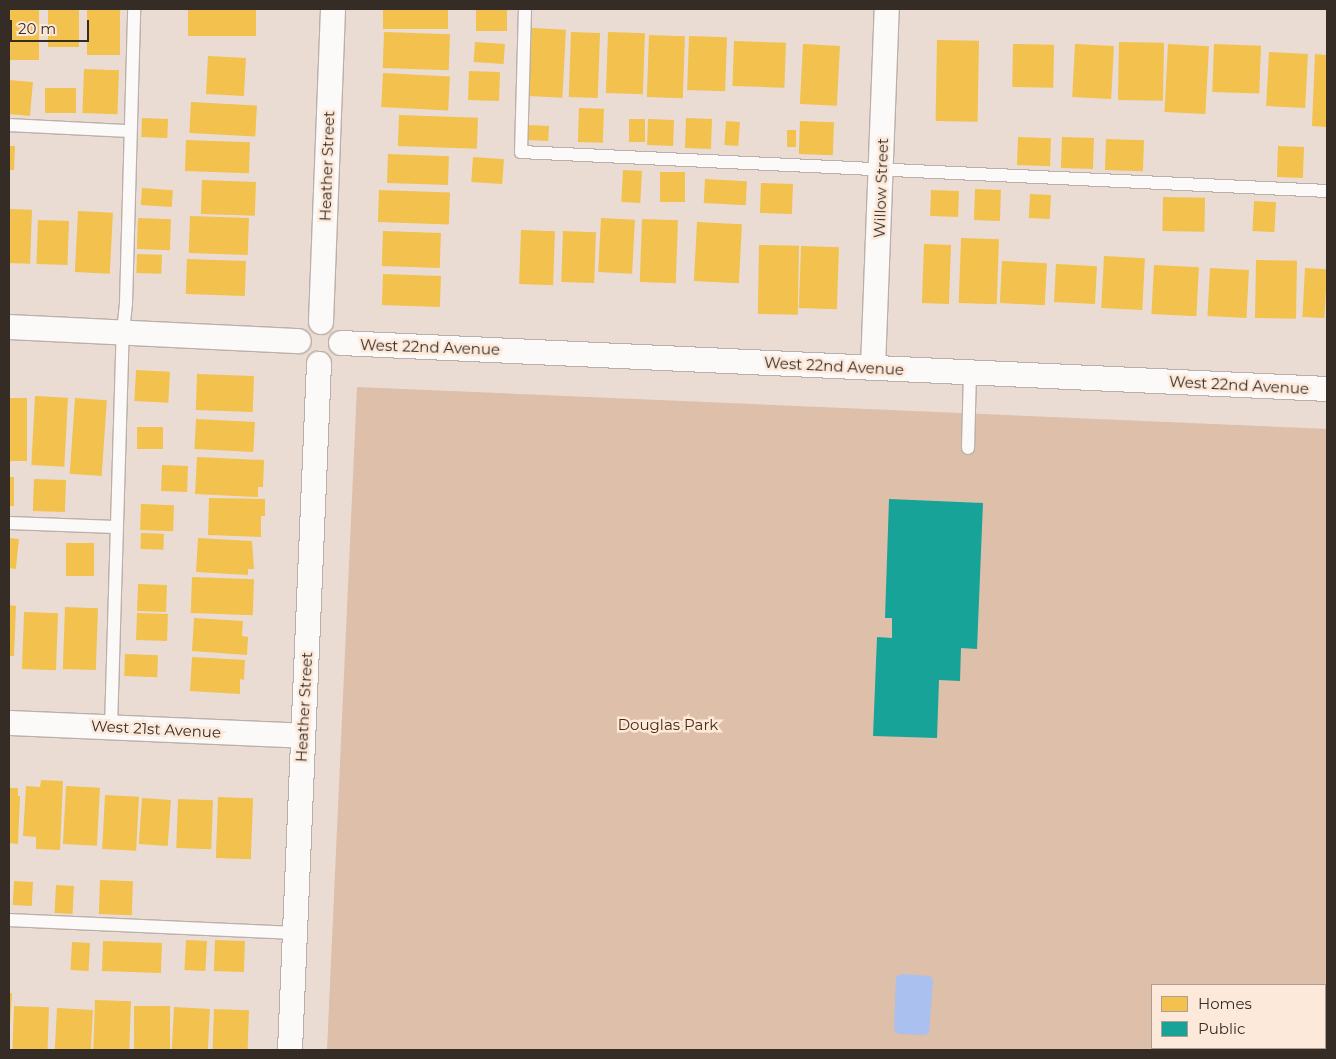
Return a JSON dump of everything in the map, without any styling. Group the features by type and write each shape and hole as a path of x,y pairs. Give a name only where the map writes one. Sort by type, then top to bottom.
{"street":[{"name":"Heather Street","path":"321,322 333,9"},
{"name":"Willow Street","path":"873,368 888,9"},
{"path":"321,322 327,323 337,331 341,343 337,356 332,361 319,364 306,359 302,354 299,341 304,329 314,323 321,322"},
{"path":"9,327 299,341"},
{"name":"West 22nd Avenue","path":"341,343 1327,389"},
{"name":"Heather Street","path":"290,1050 319,364"},
{"name":"West 21st Avenue","path":"9,722 303,736"}],"lane":[{"path":"111,727 134,9"},
{"path":"525,9 521,152 1327,191"},
{"path":"9,126 129,131"},
{"path":"968,448 970,373"},
{"path":"9,523 116,527"},
{"path":"9,920 295,933"}],"green space":[{"name":"Douglas Park","path":"357,387 1327,429 1327,1050 327,1050"}],"water":[{"path":"901,974 930,976 933,980 929,1033 924,1035 898,1034 894,1030 896,977"}],"building: Homes":[{"path":"9,9 39,9 39,60 9,60"},
{"path":"48,9 79,9 79,47 48,47"},
{"path":"87,9 120,9 120,55 87,55"},
{"path":"188,9 256,9 256,36 188,36"},
{"path":"383,9 448,9 448,29 383,29"},
{"path":"476,9 507,9 507,31 476,31"},
{"path":"532,28 566,30 562,98 528,96"},
{"path":"384,32 450,34 449,70 383,68"},
{"path":"571,32 600,33 598,98 569,97"},
{"path":"608,32 645,33 643,94 606,93"},
{"path":"649,35 685,36 683,98 647,97"},
{"path":"689,36 727,37 725,91 687,90"},
{"path":"937,40 979,41 978,122 936,121"},
{"path":"734,41 786,43 784,88 732,86"},
{"path":"475,42 505,44 504,64 474,62"},
{"path":"1119,42 1164,43 1163,101 1118,100"},
{"path":"803,44 840,46 837,106 800,104"},
{"path":"1013,44 1054,45 1053,88 1012,87"},
{"path":"1075,44 1114,46 1111,99 1072,97"},
{"path":"1168,44 1209,46 1205,114 1164,112"},
{"path":"1214,44 1261,46 1259,94 1212,92"},
{"path":"1269,52 1308,54 1305,108 1266,106"},
{"path":"1315,54 1327,55 1327,127 1312,126"},
{"path":"208,56 246,58 244,96 206,94"},
{"path":"84,69 119,70 117,114 82,113"},
{"path":"469,71 500,72 499,101 468,100"},
{"path":"383,73 450,77 448,110 381,107"},
{"path":"9,80 33,82 30,116 9,114"},
{"path":"45,88 76,88 76,113 45,113"},
{"path":"191,102 257,105 255,136 189,133"},
{"path":"579,108 604,109 603,143 578,142"},
{"path":"399,115 478,118 477,149 398,146"},
{"path":"142,118 168,119 167,138 141,137"},
{"path":"686,118 712,119 711,149 685,148"},
{"path":"629,119 645,119 645,142 629,142"},
{"path":"648,119 674,120 673,146 647,145"},
{"path":"726,121 740,122 738,146 724,145"},
{"path":"800,121 834,122 833,155 799,154"},
{"path":"528,125 549,126 548,141 527,140"},
{"path":"787,130 796,130 796,147 787,147"},
{"path":"1018,137 1051,138 1050,166 1017,165"},
{"path":"1062,137 1094,138 1093,169 1061,168"},
{"path":"1106,139 1144,140 1143,171 1105,170"},
{"path":"186,140 250,142 249,173 185,171"},
{"path":"9,146 15,146 14,170 9,170"},
{"path":"1278,146 1304,147 1303,178 1277,177"},
{"path":"388,154 449,156 448,185 387,183"},
{"path":"473,157 504,159 502,184 471,182"},
{"path":"623,170 642,171 640,203 621,202"},
{"path":"660,172 685,172 685,202 660,202"},
{"path":"705,179 747,181 746,205 704,203"},
{"path":"202,180 256,182 255,216 201,214"},
{"path":"761,183 793,184 792,214 760,213"},
{"path":"142,188 173,190 172,207 141,205"},
{"path":"975,189 1001,190 1000,221 974,220"},
{"path":"379,190 450,192 449,224 378,222"},
{"path":"931,190 959,191 958,217 930,216"},
{"path":"1030,194 1051,195 1050,219 1029,218"},
{"path":"1163,197 1205,198 1204,232 1162,231"},
{"path":"1254,201 1276,202 1274,232 1252,231"},
{"path":"9,209 32,210 30,264 9,263"},
{"path":"78,211 113,213 110,274 75,272"},
{"path":"190,216 249,218 248,255 189,253"},
{"path":"138,218 171,219 170,250 137,249"},
{"path":"601,218 635,220 632,274 598,272"},
{"path":"642,219 678,220 676,283 640,282"},
{"path":"38,220 69,221 67,265 36,264"},
{"path":"697,222 742,224 739,283 694,281"},
{"path":"521,230 555,231 553,285 519,284"},
{"path":"383,231 441,233 440,268 382,266"},
{"path":"563,231 596,232 594,283 561,282"},
{"path":"961,238 999,239 997,304 959,303"},
{"path":"924,244 951,245 949,304 922,303"},
{"path":"759,245 799,246 798,315 758,314"},
{"path":"801,246 839,247 837,309 799,308"},
{"path":"137,254 162,255 161,274 136,273"},
{"path":"1104,256 1145,258 1142,310 1101,308"},
{"path":"187,259 246,261 245,296 186,294"},
{"path":"1256,260 1297,261 1296,319 1255,318"},
{"path":"1002,261 1047,263 1045,305 1000,303"},
{"path":"1056,264 1097,266 1095,304 1054,302"},
{"path":"1154,265 1199,267 1196,316 1151,314"},
{"path":"1210,268 1249,270 1246,318 1207,316"},
{"path":"1305,268 1327,269 1324,318 1302,317"},
{"path":"383,274 441,276 440,307 382,305"},
{"path":"136,370 170,372 168,403 134,401"},
{"path":"197,374 254,376 253,412 196,410"},
{"path":"35,396 68,398 64,467 31,465"},
{"path":"9,398 27,398 27,461 9,461"},
{"path":"75,398 107,400 102,476 70,474"},
{"path":"196,419 255,422 253,452 194,449"},
{"path":"137,427 163,427 163,449 137,449"},
{"path":"197,457 264,460 263,487 258,487 258,497 195,494"},
{"path":"162,465 188,466 187,492 161,491"},
{"path":"9,477 14,477 14,506 9,506"},
{"path":"34,479 66,480 65,512 33,511"},
{"path":"209,498 265,499 265,516 261,516 261,537 208,535"},
{"path":"141,504 174,505 173,531 140,530"},
{"path":"141,533 164,534 163,550 140,549"},
{"path":"9,538 19,539 16,569 9,568"},
{"path":"198,538 252,541 254,569 248,569 248,575 196,572"},
{"path":"66,543 94,543 94,576 66,576"},
{"path":"192,577 254,579 253,615 191,613"},
{"path":"138,584 167,585 166,612 137,611"},
{"path":"9,605 16,606 14,656 9,656"},
{"path":"65,607 98,608 96,670 63,669"},
{"path":"24,612 58,613 56,670 22,669"},
{"path":"137,613 168,614 167,641 136,640"},
{"path":"194,618 243,621 242,636 248,637 247,655 192,651"},
{"path":"125,654 158,655 157,677 124,676"},
{"path":"192,657 245,660 244,680 240,679 240,694 190,691"},
{"path":"41,780 63,781 60,850 36,849 36,837 23,836 26,786 40,787"},
{"path":"66,786 100,788 97,846 63,844"},
{"path":"9,788 18,788 18,796 20,796 18,844 9,843"},
{"path":"105,795 139,797 136,851 102,849"},
{"path":"218,797 253,798 251,859 216,858"},
{"path":"142,798 171,800 168,846 139,844"},
{"path":"178,799 213,800 211,849 176,848"},
{"path":"100,880 133,881 132,915 99,914"},
{"path":"14,881 33,882 32,906 13,905"},
{"path":"56,885 74,886 73,914 55,913"},
{"path":"186,940 207,941 205,971 184,970"},
{"path":"215,940 245,941 244,972 214,971"},
{"path":"103,941 162,943 161,973 102,971"},
{"path":"72,942 90,943 89,971 71,970"},
{"path":"9,993 12,993 10,1025 9,1025"},
{"path":"95,1000 131,1001 129,1050 93,1050"},
{"path":"14,1006 49,1007 47,1050 12,1050"},
{"path":"134,1006 170,1006 170,1050 134,1050"},
{"path":"174,1007 210,1009 208,1050 172,1050"},
{"path":"57,1008 93,1010 91,1050 55,1050"},
{"path":"214,1009 249,1010 248,1050 213,1050"}],"building: Public":[{"path":"889,499 983,503 977,649 961,648 960,681 939,680 937,738 873,736 877,637 892,638 892,618 885,618"}]}
